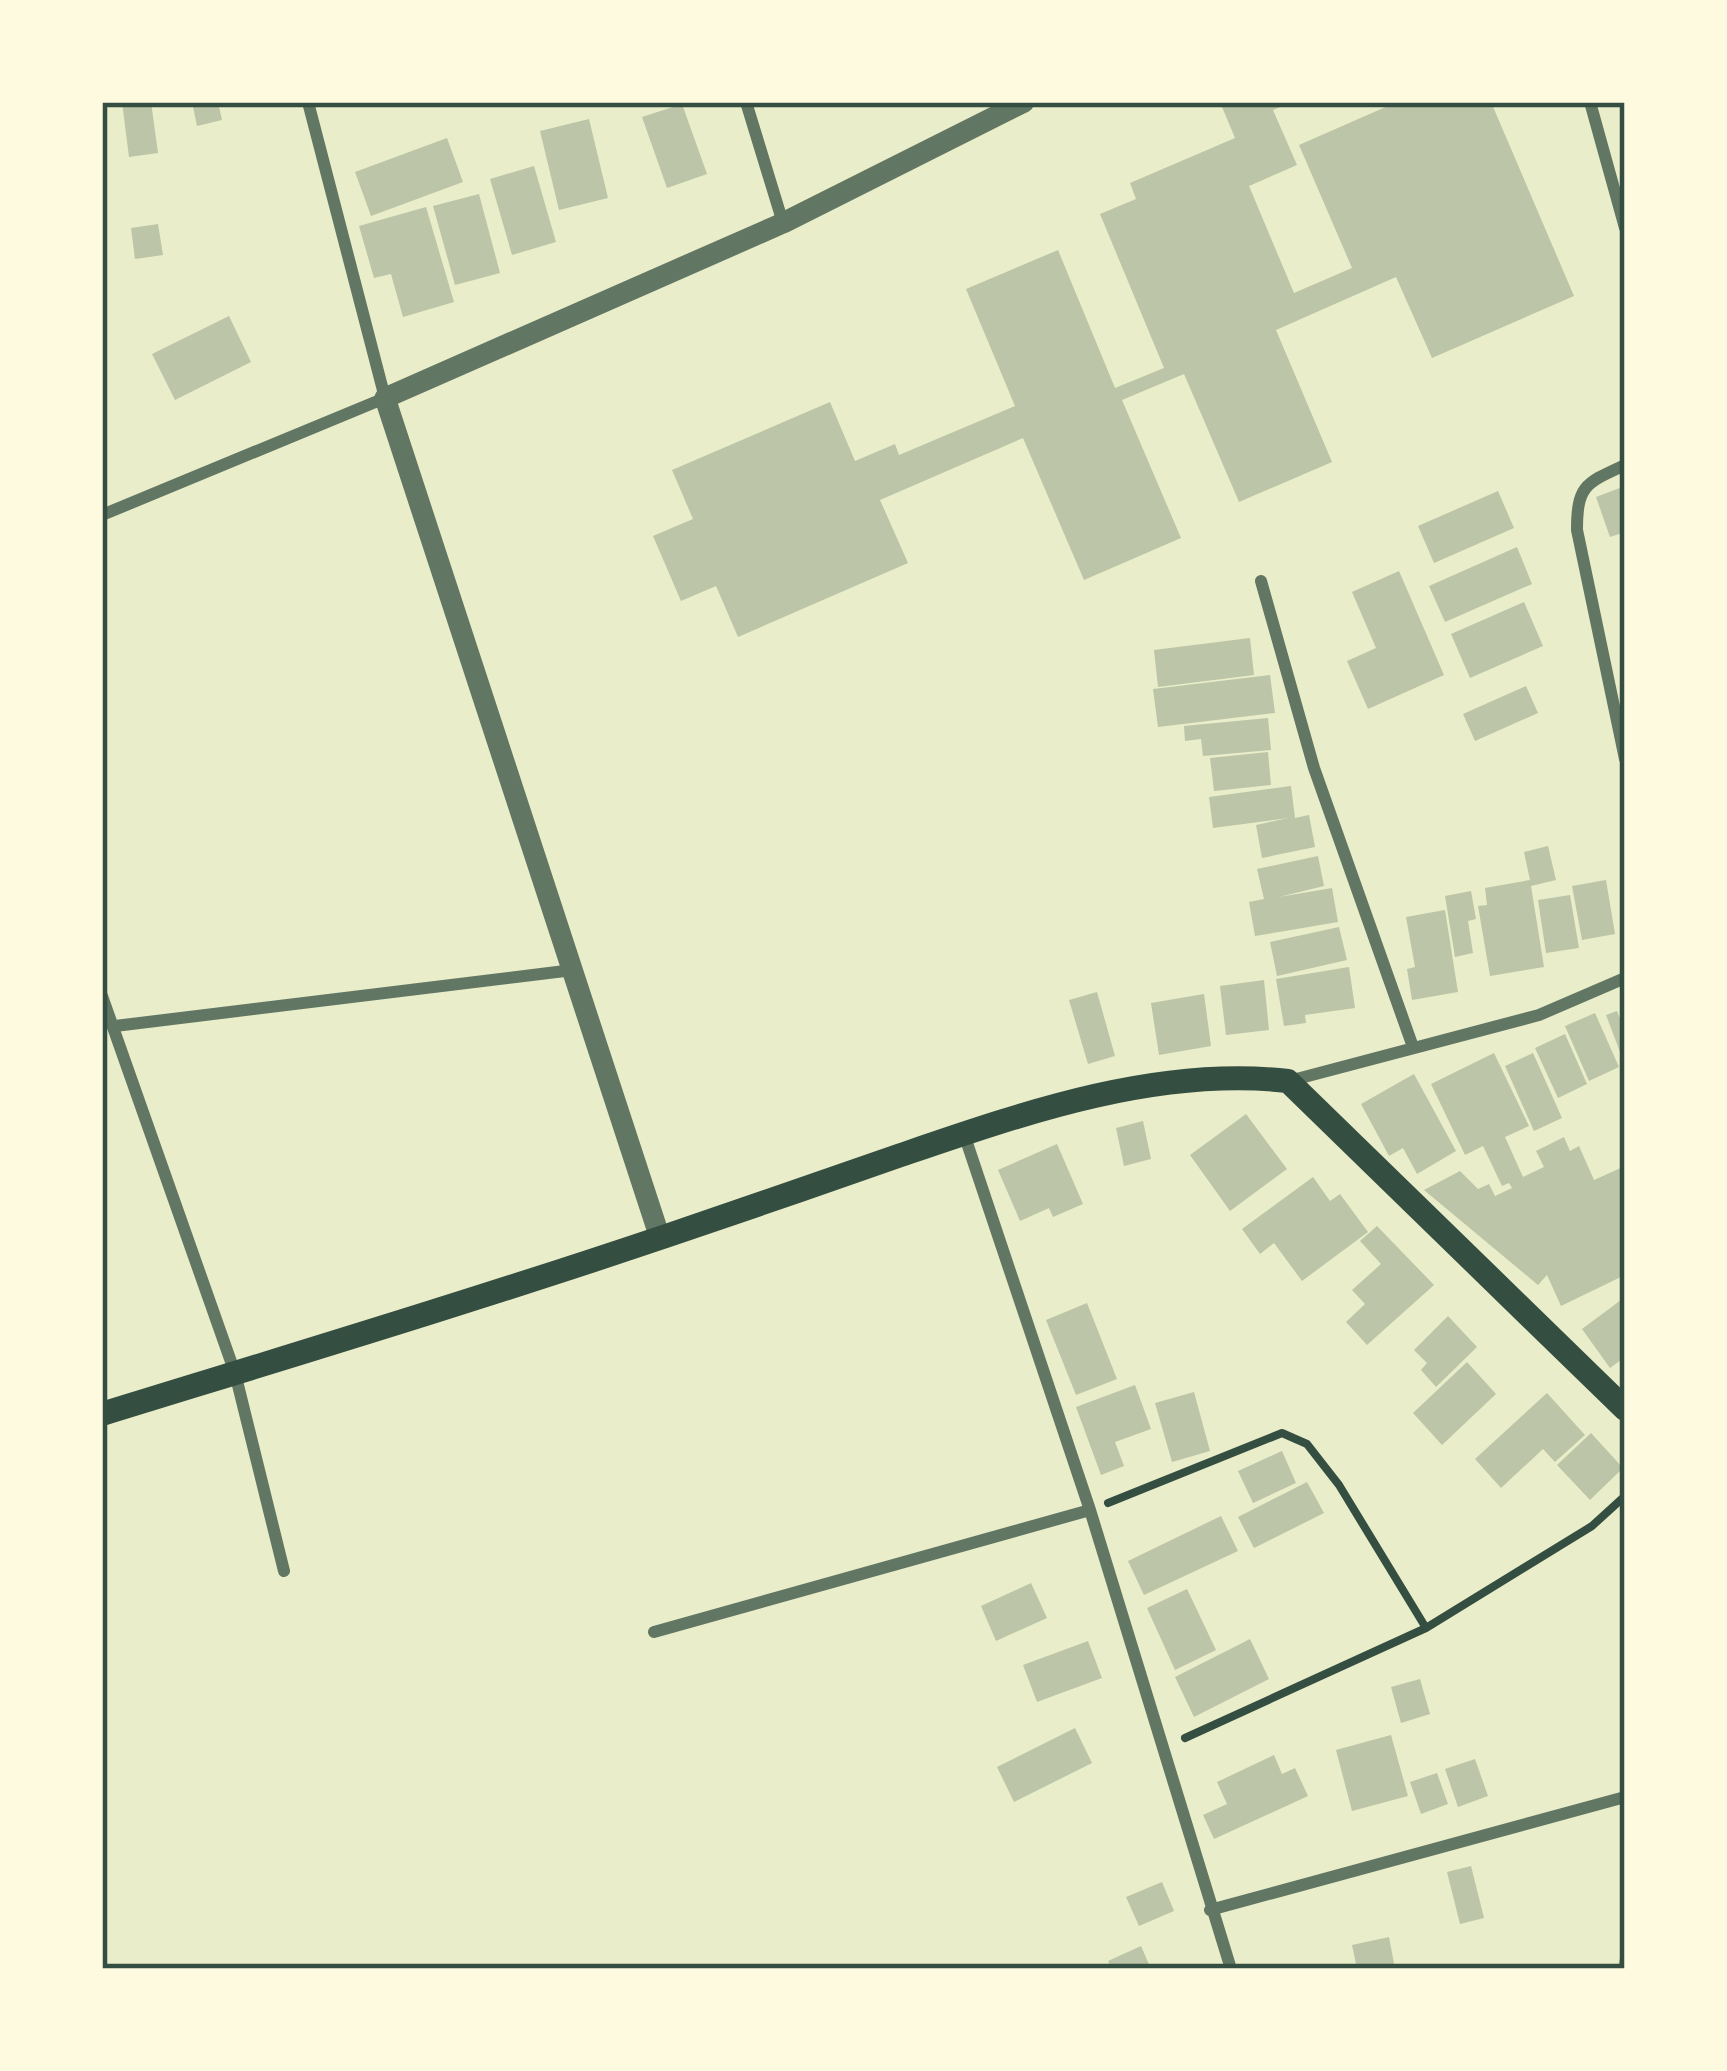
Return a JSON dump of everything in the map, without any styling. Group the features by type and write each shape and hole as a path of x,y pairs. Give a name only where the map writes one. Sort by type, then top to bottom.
{"main road":[{"path":"102,1414 660,1238 964,1134 1073,1102 1204,1078 1244,1076 1288,1082 1625,1409"}],"street":[{"path":"308,102 385,398 660,1238"},
{"path":"746,102 783,224"},
{"path":"102,515 385,398 783,224 1024,102"},
{"path":"1590,102 1625,228"},
{"path":"1625,465 1580,491 1577,530 1625,759"},
{"path":"1261,580 1314,768 1414,1047"},
{"path":"115,1026 574,970"},
{"path":"1288,1082 1539,1015 1625,978"},
{"path":"102,996 235,1373 284,1570"},
{"path":"964,1134 1090,1510 1231,1969"},
{"path":"654,1631 1090,1510"},
{"path":"1210,1910 1625,1797"}],"path":[{"path":"1090,1510 1282,1433 1307,1444 1340,1485 1426,1628"},
{"path":"1162,1748 1426,1628 1592,1526 1625,1496"}],"building":[{"path":"122,102 151,102 158,153 129,157"},
{"path":"192,102 218,102 222,120 197,126"},
{"path":"1220,102 1292,102 1273,110 1297,165 1249,186 1294,293 1352,268 1299,145 1397,102 1491,102 1574,296 1432,358 1396,277 1276,330 1332,462 1239,502 1184,374 1122,400 1181,538 1084,580 1023,438 880,500 908,563 738,637 716,586 681,601 653,536 693,519 672,470 830,402 855,461 895,444 899,455 1015,406 966,289 1058,250 1115,388 1164,368 1100,214 1136,199 1130,183 1235,138"},
{"path":"682,104 707,174 667,188 642,117"},
{"path":"589,119 608,198 559,210 540,131"},
{"path":"447,138 463,182 371,216 355,172"},
{"path":"534,166 556,242 512,255 490,179"},
{"path":"479,194 500,273 455,285 433,206"},
{"path":"426,207 454,302 403,317 391,274 374,278 359,226"},
{"path":"158,224 163,255 135,259 131,228"},
{"path":"229,316 251,362 175,400 152,354"},
{"path":"1625,486 1625,532 1610,537 1596,497"},
{"path":"1498,491 1514,528 1434,563 1418,526"},
{"path":"1517,547 1532,584 1445,622 1429,586"},
{"path":"1399,571 1444,675 1368,709 1347,661 1376,648 1352,592"},
{"path":"1524,602 1543,646 1470,678 1451,634"},
{"path":"1250,638 1254,675 1158,687 1154,650"},
{"path":"1270,675 1275,713 1158,727 1153,689"},
{"path":"1526,686 1538,713 1475,741 1463,714"},
{"path":"1268,718 1271,750 1203,756 1201,739 1185,741 1184,726"},
{"path":"1268,752 1271,785 1214,791 1210,758"},
{"path":"1291,786 1295,818 1309,815 1315,847 1262,858 1256,825 1288,818 1213,828 1209,797"},
{"path":"1548,846 1556,880 1531,886 1544,967 1490,976 1478,906 1487,905 1485,888 1530,880 1524,852"},
{"path":"1318,856 1324,886 1279,897 1332,888 1338,922 1255,936 1249,902 1264,899 1257,869"},
{"path":"1606,880 1615,934 1582,940 1572,886"},
{"path":"1471,891 1476,919 1468,921 1473,953 1455,957 1445,896"},
{"path":"1570,895 1579,948 1546,953 1538,900"},
{"path":"1445,910 1458,992 1412,1000 1407,969 1415,967 1406,917"},
{"path":"1339,927 1347,960 1277,976 1270,942"},
{"path":"1349,967 1355,1008 1305,1015 1306,1023 1284,1026 1276,979"},
{"path":"1264,980 1269,1030 1226,1035 1220,986"},
{"path":"1097,992 1115,1056 1088,1064 1069,1000"},
{"path":"1204,994 1211,1046 1159,1055 1151,1003"},
{"path":"1617,1011 1625,1031 1625,1065 1606,1015"},
{"path":"1595,1013 1619,1067 1589,1081 1565,1026"},
{"path":"1565,1034 1587,1084 1558,1098 1535,1048"},
{"path":"1494,1053 1529,1126 1505,1137 1523,1177 1544,1167 1536,1151 1564,1137 1570,1151 1579,1146 1594,1180 1625,1166 1625,1275 1561,1306 1547,1275 1538,1285 1424,1190 1460,1171 1478,1189 1489,1184 1495,1196 1512,1188 1509,1183 1502,1186 1483,1146 1465,1155 1431,1084"},
{"path":"1533,1053 1562,1118 1534,1131 1505,1066"},
{"path":"1414,1074 1456,1151 1417,1174 1403,1148 1389,1156 1361,1104"},
{"path":"1246,1114 1287,1169 1230,1211 1190,1155"},
{"path":"1143,1121 1151,1159 1124,1166 1116,1128"},
{"path":"1057,1144 1083,1204 1053,1217 1049,1208 1020,1221 998,1170"},
{"path":"1313,1177 1330,1201 1340,1194 1368,1232 1302,1281 1274,1243 1260,1254 1242,1229"},
{"path":"1377,1226 1434,1285 1367,1345 1346,1322 1365,1304 1352,1290 1381,1264 1360,1241"},
{"path":"1625,1297 1625,1357 1610,1368 1582,1329"},
{"path":"1087,1303 1117,1379 1076,1395 1046,1320"},
{"path":"1448,1316 1477,1347 1436,1387 1421,1370 1427,1363 1414,1350"},
{"path":"1467,1362 1496,1394 1442,1445 1413,1413"},
{"path":"1135,1385 1151,1429 1115,1442 1124,1466 1101,1475 1076,1407"},
{"path":"1194,1392 1210,1451 1172,1462 1155,1403"},
{"path":"1547,1393 1585,1435 1555,1462 1543,1449 1501,1488 1475,1459"},
{"path":"1591,1433 1623,1468 1590,1500 1557,1465"},
{"path":"1282,1451 1296,1483 1253,1503 1238,1471"},
{"path":"1307,1482 1324,1513 1254,1548 1238,1517"},
{"path":"1221,1516 1238,1551 1144,1595 1128,1561"},
{"path":"1031,1583 1047,1618 996,1641 981,1606"},
{"path":"1187,1589 1216,1650 1175,1670 1147,1608"},
{"path":"1250,1639 1269,1679 1194,1717 1175,1677"},
{"path":"1088,1641 1102,1678 1037,1702 1023,1665"},
{"path":"1420,1679 1430,1714 1401,1723 1391,1687"},
{"path":"1075,1728 1092,1763 1014,1802 997,1767"},
{"path":"1391,1735 1408,1796 1352,1811 1336,1750"},
{"path":"1274,1755 1282,1774 1295,1768 1308,1796 1214,1839 1203,1815 1227,1804 1217,1782"},
{"path":"1475,1759 1488,1796 1458,1807 1445,1769"},
{"path":"1437,1773 1448,1804 1421,1814 1410,1782"},
{"path":"1471,1866 1484,1918 1460,1924 1447,1872"},
{"path":"1162,1882 1174,1911 1139,1926 1126,1897"},
{"path":"1389,1937 1395,1969 1357,1969 1352,1945"},
{"path":"1141,1946 1151,1969 1112,1969 1108,1961"}],"waterway":[{"path":"1624,1969 1625,1962"}]}
